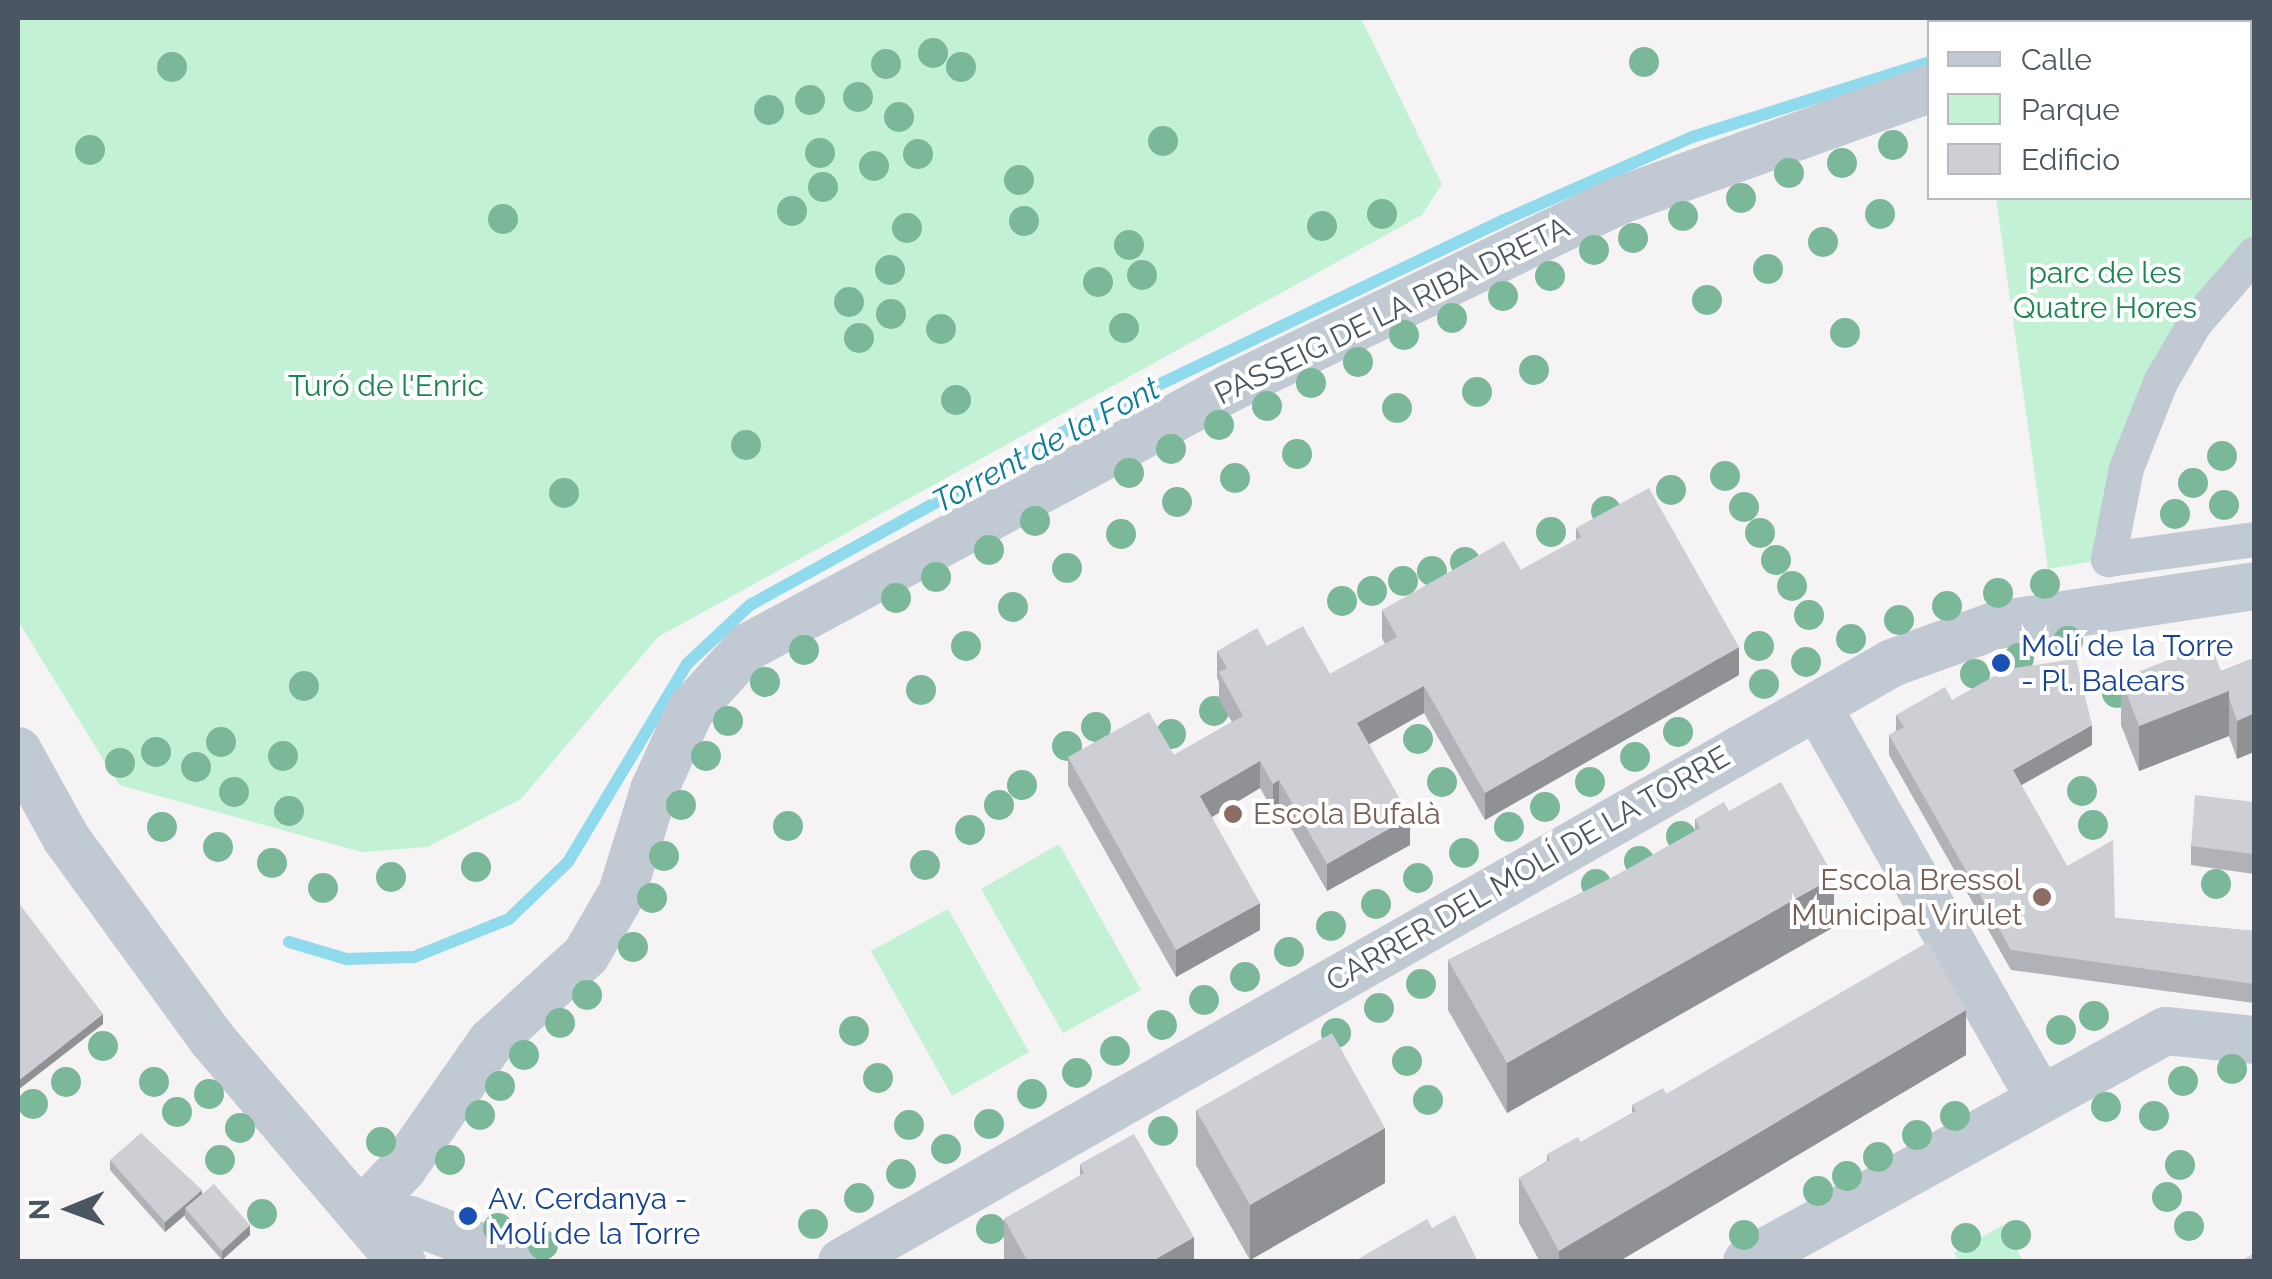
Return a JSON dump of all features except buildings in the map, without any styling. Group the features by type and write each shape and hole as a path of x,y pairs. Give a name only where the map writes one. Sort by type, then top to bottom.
{"street":[{"name":"PASSEIG DE LA RIBA DRETA","path":"361,1212 403,1168 491,1042 586,955 622,892 654,790 690,711 748,647 1232,387 1620,200 1927,90"},
{"path":"2254,254 2195,322 2160,382 2126,468 2108,559 2254,539"},
{"name":"CARRER DEL MOLÍ DE LA TORRE","path":"842,1262 1892,662 1958,635 2254,586"},
{"path":"1817,706 2039,1096"},
{"path":"18,751 66,838 212,1039 402,1262"},
{"path":"1747,1262 2039,1096 2166,1031 2254,1040"},
{"path":"361,1212 410,1220 520,1262"}],"green space":[{"name":"Turó de l'Enric","path":"18,18 1361,18 1442,184 1422,215 658,637 521,799 427,847 362,852 119,785 18,621"},
{"name":"parc de les Quatre Hores","path":"2254,22 2254,254 2195,322 2108,559 2048,569 1996,200 2252,200"},
{"path":"1059,844 1141,990 1063,1033 981,889"},
{"path":"948,909 1029,1052 952,1096 871,951"},
{"path":"2003,1225 2023,1261 1959,1261 1954,1253"}],"waterway":[{"name":"Torrent de la Font","path":"2071,20 2079,18"},
{"name":"Torrent de la Font","path":"289,942 346,959 414,957 509,919 568,862 687,664 750,605 1089,418 1504,220 1692,137 1927,63"}],"place":[{"name":"Molí de la Torre - Pl. Balears","path":"2001,663"},
{"name":"Escola Bufalà","path":"1233,814"},
{"name":"Escola Bressol Municipal Virulet","path":"2042,897"},
{"name":"Av. Cerdanya - Molí de la Torre","path":"468,1216"}]}
